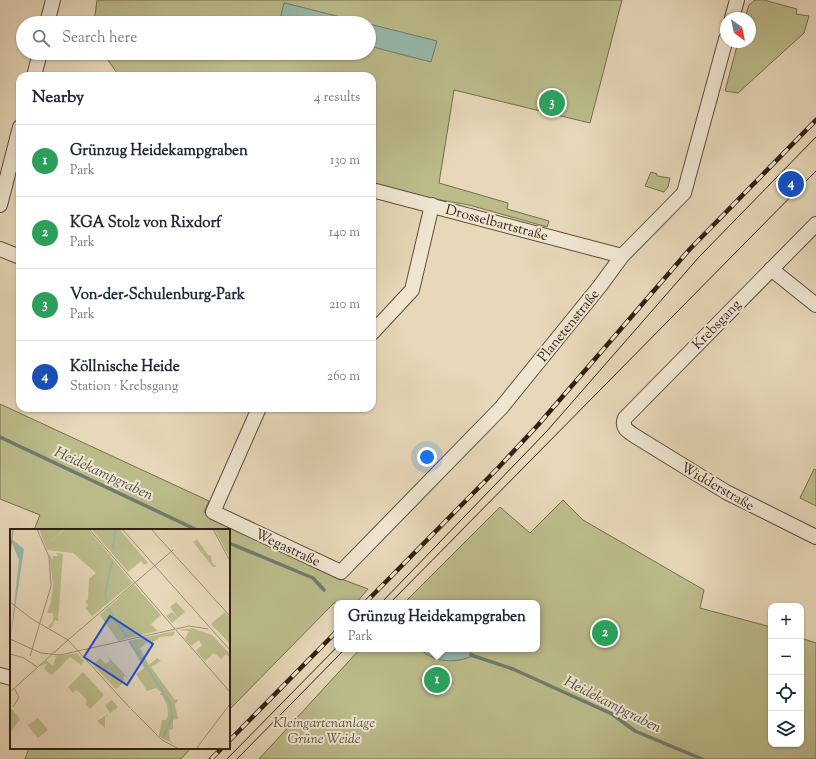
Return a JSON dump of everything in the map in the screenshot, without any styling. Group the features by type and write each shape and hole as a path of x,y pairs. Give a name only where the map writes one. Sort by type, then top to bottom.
{"street":[{"path":"49,16 53,0"},
{"path":"734,12 737,0"},
{"name":"Planetenstraße","path":"341,572 500,408 596,291 622,256 684,193 724,48"},
{"path":"35,72 38,60"},
{"path":"0,205 16,143"},
{"name":"Drosselbartstraße","path":"376,191 622,256"},
{"path":"376,329 412,290 432,206"},
{"name":"Krebsgang","path":"625,428 623,423 625,418 816,224"},
{"path":"0,249 16,255"},
{"path":"771,269 816,305"},
{"name":"Wegastraße","path":"257,412 213,512 341,572"},
{"name":"Widderstraße","path":"625,428 653,448 726,492 816,537"},
{"path":"0,675 10,678"}],"green space":[{"path":"97,0 622,0 590,123 454,90 439,183 508,203 507,209 549,221 547,227 469,205 429,198 376,184 376,72 116,72 108,60 376,60 376,16 95,16"},
{"path":"755,0 764,0 797,9 796,14 809,16 804,33 738,93 725,91 736,48 756,48 756,12 747,12 749,5"},
{"path":"651,172 657,174 657,176 670,178 668,187 664,192 645,186"},
{"path":"0,404 209,501 204,512 336,577 368,589 359,600 334,600 334,603 230,709 230,529 34,529 40,515 0,499"},
{"path":"814,469 816,470 816,506 800,498"},
{"name":"Kleingartenanlage Grüne Weide","path":"563,500 583,520 704,590 700,608 768,626 768,747 804,747 804,639 816,643 816,759 259,759 357,652 540,652 540,600 407,600 500,507 530,533"},
{"path":"29,749 190,749 181,759 25,759"}],"shaded area":[{"path":"285,3 336,16 281,16"},
{"path":"376,26 437,41 431,62 376,48"},
{"path":"424,652 470,652 474,655 460,660 446,661"}],"waterway":[{"name":"Heidekampgraben","path":"0,437 195,529"},
{"name":"Heidekampgraben","path":"230,543 313,578 324,590"},
{"name":"Heidekampgraben","path":"471,655 513,669 612,714 635,731 702,759"}],"tram line":[{"path":"384,600 547,431 699,257 816,137"},
{"path":"393,600 816,171"},
{"path":"227,759 334,650"},
{"path":"237,759 342,652"}],"railway":[{"path":"368,600 498,468 538,425 689,250 816,120"},
{"path":"230,740 334,634"},
{"path":"211,759 221,749"}],"place":[{"name":"Von-der-Schulenburg-Park","path":"552,103"},
{"name":"Köllnische Heide","path":"791,184"},
{"name":"KGA Stolz von Rixdorf","path":"605,633"},
{"name":"Grünzug Heidekampgraben","path":"437,680"}]}
